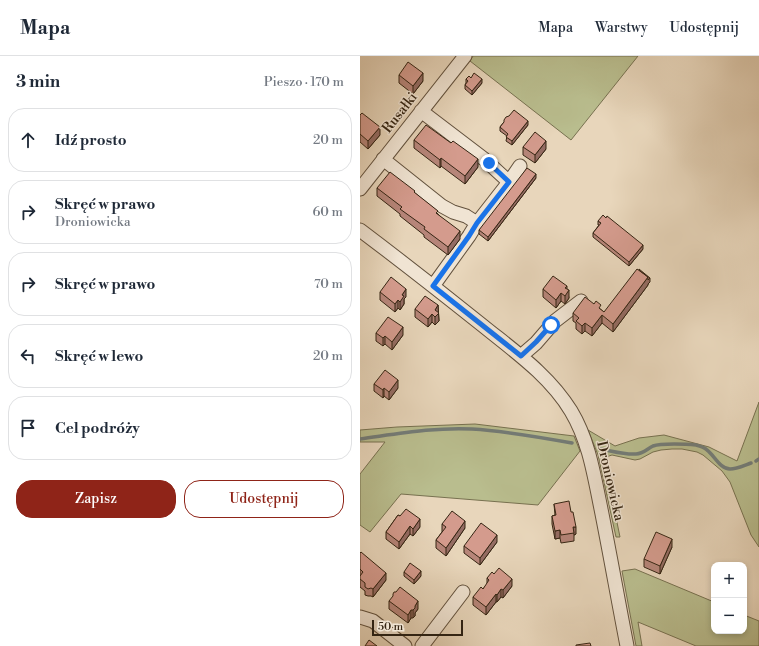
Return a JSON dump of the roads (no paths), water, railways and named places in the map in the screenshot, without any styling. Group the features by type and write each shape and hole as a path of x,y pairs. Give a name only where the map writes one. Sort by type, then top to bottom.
{"street":[{"name":"Rusałki","path":"360,189 465,56"},
{"path":"421,111 484,159 509,182"},
{"path":"384,159 442,206 453,212 466,216 477,223"},
{"path":"433,286 477,223 520,166"},
{"name":"Droniowicka","path":"360,230 521,356 559,393 571,412 591,458 627,646"},
{"path":"521,356 536,342 555,320 581,301"},
{"path":"422,646 463,592"},
{"path":"360,617 373,621 405,646"}],"waterway":[{"path":"360,439 416,431 472,429 535,436 572,443"},
{"path":"600,449 636,454 641,453 653,446 662,444 696,445 710,452 720,464 726,468 730,469 751,463"}]}
